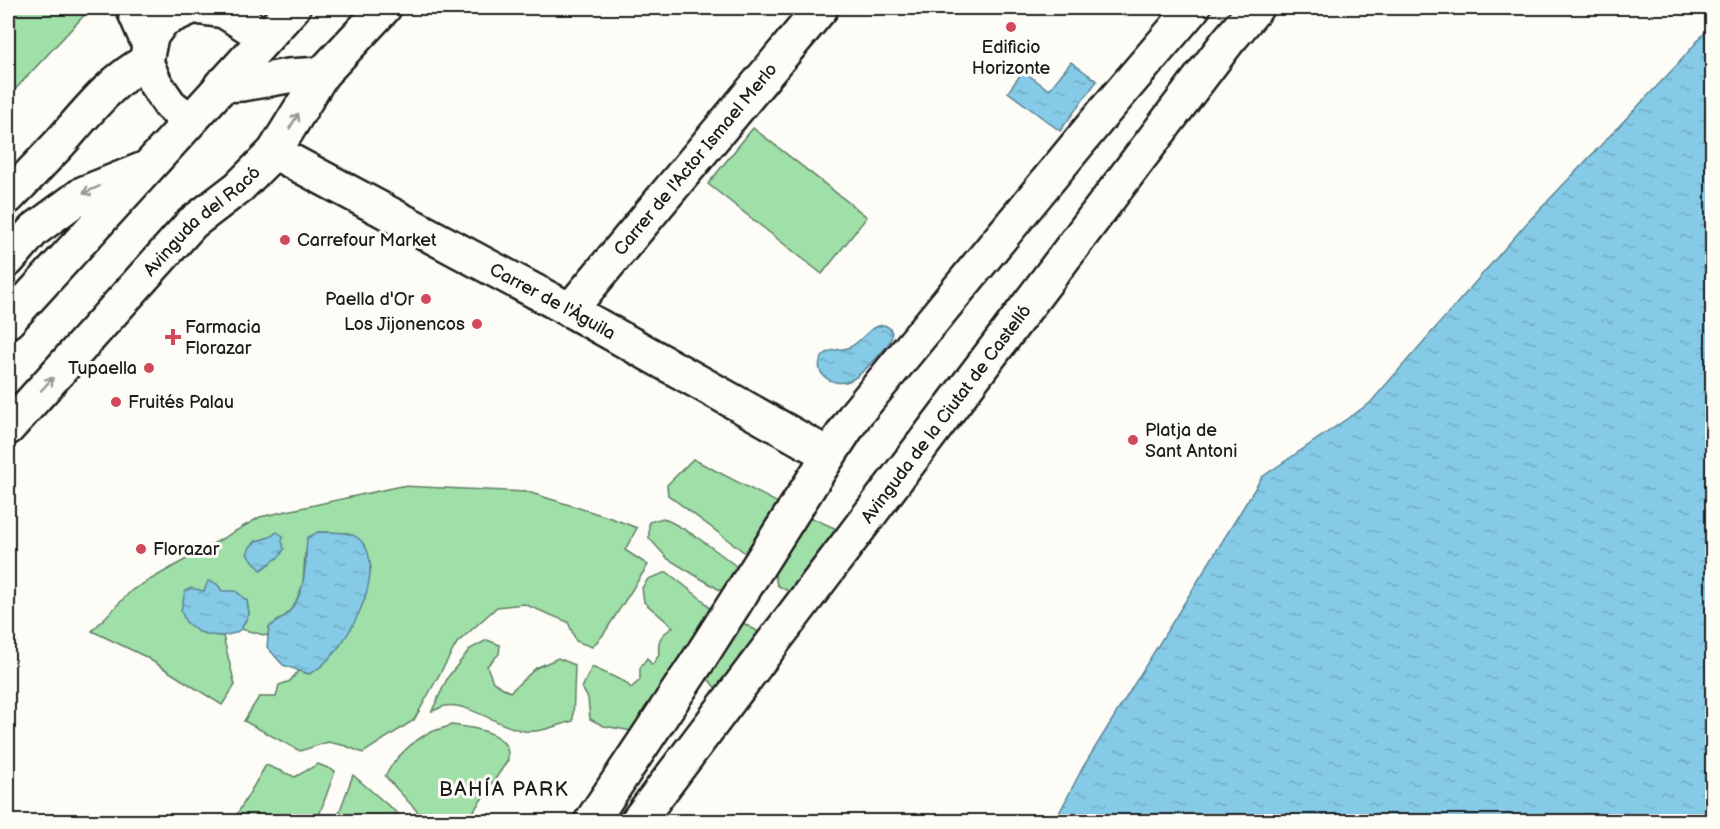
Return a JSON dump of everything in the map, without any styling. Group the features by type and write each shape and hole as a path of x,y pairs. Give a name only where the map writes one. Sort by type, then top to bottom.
{"street":[{"path":"133,8 155,83 170,105 189,120"},
{"path":"8,197 91,107 147,53 151,36 163,20 190,8"},
{"path":"202,8 224,11 266,37"},
{"path":"8,321 220,85 293,8"},
{"name":"Avinguda del Racó","path":"8,428 192,223 239,187 274,152 322,74 384,8"},
{"name":"Carrer de l'Actor Ismael Merlo","path":"570,310 821,8"},
{"path":"591,822 700,658 856,414 1096,121 1193,8"},
{"name":"Avinguda de la Ciutat de Castelló","path":"637,822 1221,50 1256,8"},
{"path":"220,85 322,74"},
{"name":"Carrer de l'Àguila","path":"274,152 570,310 828,455"},
{"path":"8,260 34,230 84,193 146,168"}],"green space":[{"path":"8,8 91,8 8,97"},
{"path":"753,128 867,217 822,274 708,184"},
{"path":"693,459 786,507 760,548 744,552 668,495 667,485"},
{"path":"401,486 528,492 611,518 637,528 625,550 648,565 603,635 592,647 576,641 568,622 524,604 497,607 457,643 414,720 363,753 328,742 300,751 244,721 259,697 276,697 279,685 290,681 298,671 309,674 364,601 371,567 359,540 347,533 318,532 305,554 303,584 294,606 269,627 268,636 241,629 249,614 247,601 209,635 223,636 235,685 222,705 144,656 92,631 132,590 260,517"},
{"path":"805,515 839,530 826,545 793,594 777,585 774,570"},
{"path":"663,518 704,542 741,570 723,592 668,559 649,538 649,522"},
{"path":"667,572 704,601 716,617 643,733 604,726 590,719 588,698 582,688 592,667 625,682 631,688 640,680 640,668 647,658 652,665 659,655 661,638 673,627 644,602 642,588 648,579"},
{"path":"734,618 766,636 722,696 704,674"},
{"path":"487,640 500,645 499,654 487,666 493,682 510,692 536,668 558,658 575,665 573,721 543,730 524,731 464,708 445,706 432,711 448,677 470,649"},
{"path":"452,725 482,730 496,736 506,746 508,760 467,821 426,821 385,776 398,757 416,741 429,733"},
{"path":"318,764 335,771 317,821 233,821 266,765 295,777"},
{"path":"353,775 405,820 405,821 336,821"}],"water":[{"path":"1712,24 1712,821 1055,821 1083,767 1262,477 1370,403 1526,224 1677,65"},
{"path":"1071,62 1097,81 1060,131 1008,92 1023,71 1049,90"},
{"path":"884,325 891,331 891,340 860,374 842,383 829,380 824,376 819,366 824,355 830,351 850,347 874,328"},
{"path":"277,532 283,536 284,549 280,556 261,570 247,554 256,541 270,537"},
{"path":"318,532 345,533 359,539 368,553 370,571 367,591 348,633 336,651 309,674 283,665 267,647 269,627 292,608 301,590 304,580 307,538"},
{"path":"208,581 217,584 222,591 236,591 247,601 249,614 241,629 235,633 223,636 209,635 197,631 186,622 181,611 185,591 191,588 204,591"}],"place":[{"name":"Edificio Horizonte","path":"1011,27"},
{"name":"Carrefour Market","path":"285,240"},
{"name":"Paella d'Or","path":"426,299"},
{"name":"Los Jijonencos","path":"477,324"},
{"name":"Farmacia Florazar","path":"173,337"},
{"name":"Tupaella","path":"149,368"},
{"name":"Fruités Palau","path":"116,402"},
{"name":"Platja de Sant Antoni","path":"1133,440"},
{"name":"Florazar","path":"141,549"}],"district":[{"name":"BAHÍA PARK","path":"504,789"}]}
